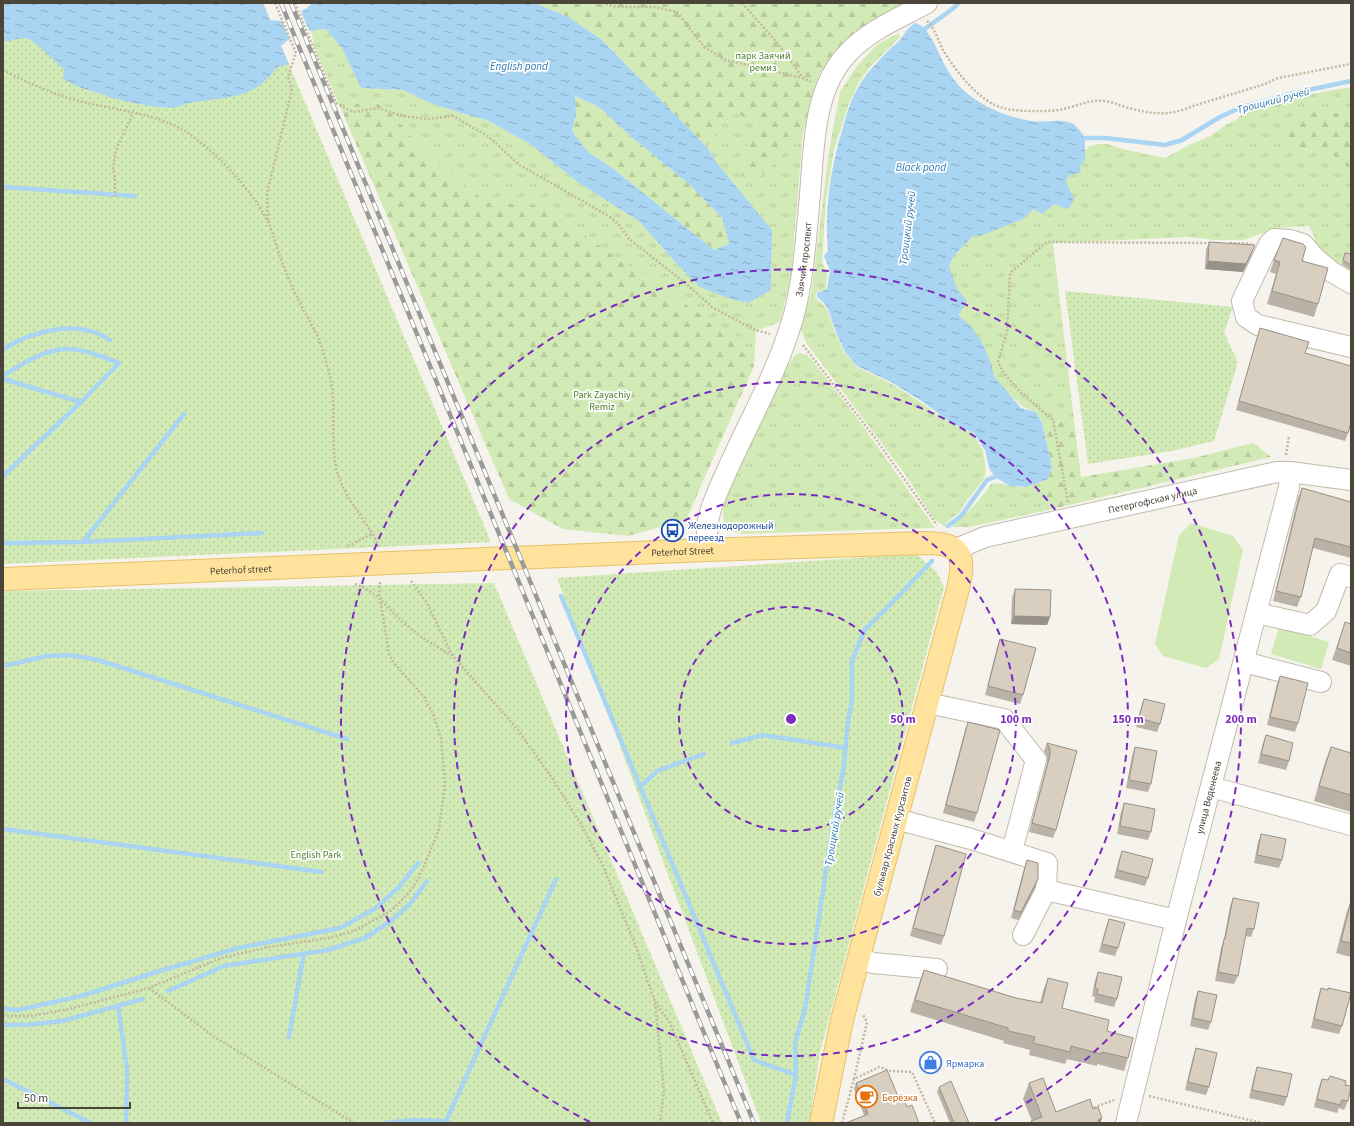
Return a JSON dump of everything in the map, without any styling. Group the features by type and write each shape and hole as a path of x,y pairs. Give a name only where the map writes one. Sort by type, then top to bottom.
{"main road":[{"name":"Peterhof Street","path":"706,550 940,543 950,545 956,550"},
{"name":"Peterhof street","path":"3,579 706,550"},
{"name":"бульвар Красных Курсантов","path":"821,1123 842,1020 962,572 962,561 956,550"}],"street":[{"name":"Заячий проспект","path":"706,550 708,520 714,500 776,368 794,316 801,279 813,151 818,120 826,89 841,61 855,46 872,34 927,12"},
{"path":"1351,282 1332,272 1315,258 1303,244 1290,240 1274,239 1269,244 1242,301 1246,317 1258,325 1351,348"},
{"name":"Петергофская улица","path":"956,550 985,537 1277,472 1291,464 1351,480"},
{"name":"улица Веденеева","path":"1126,1123 1176,920 1289,487 1291,464"},
{"path":"1257,613 1310,625 1326,611 1340,574 1351,577"},
{"path":"1244,662 1321,682"},
{"path":"927,703 1004,719 1036,760 1012,851"},
{"path":"1211,787 1351,825"},
{"path":"896,819 1012,851 1047,863 1046,890 1023,935"},
{"path":"1046,890 1176,920"},
{"path":"859,958 873,963 937,969"}],"path":[{"path":"268,222 267,194 292,89 288,77 296,53 275,3"},
{"path":"296,3 336,103 353,112 378,108 403,116 427,119 453,116 489,137 518,164 610,217 619,225 629,240 684,282 712,307 755,330 787,338 801,344 809,352 875,438 938,527"},
{"path":"602,3 617,7 654,7 676,12 704,47 725,60 803,78 826,89"},
{"path":"742,3 779,45 803,78"},
{"path":"927,12 941,46 949,60 977,93 990,102 1003,108 1026,111 1058,110 1093,101 1104,101 1157,114 1166,114 1182,111 1193,106 1265,84 1278,78 1351,64"},
{"path":"3,70 21,80 58,95 86,103 133,112 181,129 208,147 256,200 268,222 283,266 294,291 317,334 327,367 332,387 335,460 340,480 347,495 373,534 382,552"},
{"path":"115,196 113,169 116,150 133,112"},
{"path":"1069,508 1053,420 1020,392 1003,372 998,362 1007,332 1010,273 1048,242 1214,243"},
{"path":"1229,243 1269,244"},
{"path":"1289,436 1286,457 1291,464"},
{"path":"347,546 373,534"},
{"path":"3,1016 31,1016 69,1009 149,988 221,958 269,947 334,937 356,930 392,910 409,893 418,879 439,829 446,784 441,738 433,714 424,697 406,674 394,663 389,654 379,592 381,577"},
{"path":"409,578 427,603 452,655 518,730 552,778 582,826 606,873 635,944 655,1002 664,1091 660,1123"},
{"path":"366,587 380,597 404,624 452,655"},
{"path":"149,988 213,1036 354,1123"},
{"path":"655,1002 669,1021 713,1123"},
{"path":"842,1123 854,1079 879,1067 891,1071 912,1072 935,1123"},
{"path":"1083,1112 1134,1092 1262,1123"}],"green space":[{"path":"3,3 263,3 491,542 3,564"},
{"name":"парк Заячий ремиз","path":"535,3 911,3 846,44 820,73 803,133 763,174 748,183 742,175 748,144 758,125 730,109 707,147 601,39 568,17"},
{"path":"326,29 342,48 361,88 403,90 430,103 487,120 530,144 579,183 639,221 675,262 728,298 748,303 771,290 772,230 717,163 707,147 730,109 758,125 748,144 742,175 749,182 763,174 803,133 791,276 780,322 756,331 754,366 736,336 720,331 700,314 604,249 546,206 487,202 441,168 419,146 391,112 378,104 363,102 341,109 314,46 311,30"},
{"path":"899,34 900,37 870,67 858,84 848,106 834,150 826,199 822,262 827,273 826,289 817,292 815,297 827,309 844,352 857,367 890,383 950,423 973,433 983,450 986,470 984,479 964,504 960,512 946,523 946,527 934,519 905,474 807,344 801,329 803,316 811,295 829,151 840,92 857,66 877,45 892,36"},
{"path":"1351,88 1351,122 1339,114 1292,145 1303,149 1329,154 1342,161 1351,171 1351,275 1318,253 1314,236 1309,226 1278,228 1243,240 1214,240 1191,237 1053,243 1073,412 1071,417 1051,429 1042,423 1036,412 1023,407 993,376 990,361 983,344 960,317 959,314 964,307 966,300 954,284 949,266 953,257 973,236 1023,219 1034,209 1042,214 1055,204 1065,209 1070,207 1072,193 1065,182 1069,175 1081,171 1080,166 1085,160 1085,150 1088,147 1098,144 1107,144 1165,158 1212,135 1251,109 1280,100"},
{"path":"574,96 599,107 628,134 690,185 722,218 729,244 714,250 615,170 588,152 572,131 576,115"},
{"name":"Park Zayachiy Remiz","path":"363,102 378,104 391,112 419,146 441,168 487,202 546,206 604,249 700,314 720,331 736,336 754,366 686,520 628,536 563,529 509,499 341,109"},
{"path":"1312,110 1339,114 1351,122 1351,171 1342,161 1329,154 1303,149 1292,145 1285,136 1294,119"},
{"path":"1065,291 1233,307 1224,333 1238,362 1214,441 1172,451 1088,464"},
{"path":"800,353 806,355 812,360 860,422 935,528 740,534 728,529 723,518 724,500 787,366 796,354"},
{"path":"1073,412 1081,477 1194,458 1253,443 1271,457 1044,511 1048,479 1052,467 1042,423 1051,428 1071,417"},
{"path":"1048,479 1044,511 969,527 953,527 952,524 974,506 991,484 1026,487"},
{"path":"1191,523 1233,536 1243,550 1219,659 1206,668 1163,656 1155,644 1179,535"},
{"path":"916,554 936,571 944,587 820,1052 809,1123 761,1123 557,578"},
{"name":"English Park","path":"494,583 722,1123 3,1123 3,591"},
{"path":"1279,627 1329,642 1321,669 1271,654"}],"water":[{"name":"English pond","path":"3,3 263,3 270,20 280,21 298,14 312,3 535,3 568,17 601,39 707,147 717,163 772,230 771,290 748,303 728,298 700,287 675,262 639,221 579,183 530,144 487,120 430,103 403,90 361,88 342,48 326,29 302,33 291,38 281,46 289,64 277,67 260,85 250,91 240,95 188,103 170,108 127,102 77,86 63,78 64,69 34,42 25,38 3,41","holes":["575,96 599,107 628,134 690,185 722,218 729,244 714,250 615,170 588,152 572,131 576,115"]},
{"name":"Black pond","path":"915,23 921,25 926,30 956,82 965,92 978,101 1000,112 1023,120 1062,121 1071,123 1085,138 1085,160 1080,166 1081,173 1069,175 1066,182 1074,198 1070,207 1066,209 1055,204 1042,214 1034,209 1023,219 980,236 973,236 953,257 949,266 957,289 966,300 966,304 959,314 960,317 971,326 983,344 994,376 1021,408 1036,412 1042,423 1052,467 1048,479 1027,487 1010,486 995,477 989,468 985,450 974,433 951,423 923,402 891,382 857,366 845,352 828,309 817,297 817,293 827,289 830,271 824,256 828,251 828,204 835,157 848,110 864,78 878,61"}],"pier":[{"path":"300,10 310,32 290,41 281,19"}],"building":[{"path":"1283,238 1303,244 1306,247 1302,261 1328,268 1318,304 1272,291 1280,262 1274,260"},
{"path":"1209,242 1255,245 1246,264 1208,261"},
{"path":"1345,253 1351,254 1351,265 1343,260"},
{"path":"1260,328 1309,342 1305,353 1351,366 1351,422 1348,433 1239,401"},
{"path":"1302,488 1351,502 1351,547 1315,538 1301,597 1276,591"},
{"path":"1015,589 1051,590 1050,617 1014,616"},
{"path":"1345,622 1351,624 1351,653 1337,648"},
{"path":"1000,639 1036,648 1023,695 988,686"},
{"path":"1280,676 1308,683 1298,723 1270,717"},
{"path":"1144,699 1165,704 1160,724 1139,718"},
{"path":"968,722 1000,730 977,813 946,805"},
{"path":"1266,735 1293,743 1289,761 1261,754"},
{"path":"1047,743 1077,751 1056,830 1032,823 1050,755 1050,749"},
{"path":"1135,747 1157,751 1151,784 1129,780"},
{"path":"1331,747 1351,753 1351,795 1319,786"},
{"path":"1124,803 1155,809 1151,832 1120,826"},
{"path":"1261,834 1286,839 1282,860 1257,855"},
{"path":"936,845 966,854 944,936 913,928"},
{"path":"1122,851 1153,859 1148,878 1117,870"},
{"path":"1027,860 1038,863 1038,879 1021,912 1014,910"},
{"path":"1233,898 1259,903 1254,929 1247,928 1238,976 1218,972"},
{"path":"1351,901 1351,943 1341,941"},
{"path":"1109,919 1125,923 1118,948 1102,944"},
{"path":"924,970 1016,998 1042,1003 1048,978 1068,983 1062,1008 1109,1020 1107,1031 1133,1038 1128,1058 1102,1052 1101,1054 1071,1046 1070,1052 1033,1043 1035,1037 1008,1031 1008,1028 915,1000"},
{"path":"1098,972 1122,977 1117,999 1097,994 1098,989 1095,988"},
{"path":"1321,988 1351,993 1342,1026 1314,1019"},
{"path":"1198,991 1217,995 1211,1022 1193,1018"},
{"path":"1196,1048 1217,1053 1209,1087 1188,1082"},
{"path":"1257,1067 1292,1074 1287,1097 1252,1090"},
{"path":"887,1070 900,1101 904,1099 907,1107 912,1105 919,1123 846,1123 868,1114 856,1083"},
{"path":"1330,1076 1346,1081 1345,1085 1351,1086 1348,1101 1342,1100 1340,1105 1317,1099 1322,1079 1328,1080"},
{"path":"1043,1078 1056,1112 1090,1099 1093,1109 1098,1107 1102,1118 1098,1120 1099,1123 1032,1123 1031,1121 1042,1117 1029,1083"},
{"path":"951,1081 969,1123 954,1123 939,1087"}],"waterway":[{"path":"925,29 959,3"},
{"name":"Троицкий ручей","path":"1080,140 1085,138 1105,138 1165,145 1182,140 1220,117 1242,107 1294,93 1351,81"},
{"path":"3,187 135,196"},
{"path":"3,349 42,332 70,328 98,333 110,340"},
{"path":"3,375 42,354 64,349 85,351 119,363 81,402 3,476"},
{"path":"3,379 81,402"},
{"path":"83,542 184,414"},
{"name":"Троицкий ручей","path":"948,526 961,516 987,480 995,477 999,473"},
{"path":"3,543 83,542 262,533"},
{"name":"Троицкий ручей","path":"787,1123 796,1075 795,1043 805,1009 836,806 844,767 847,728 852,699 852,661 865,629 932,561"},
{"path":"561,596 754,1060 796,1075"},
{"path":"3,666 47,656 70,655 98,660 347,739"},
{"path":"732,743 763,735 846,748"},
{"path":"640,787 657,771 704,754"},
{"path":"3,829 322,872"},
{"path":"3,1009 18,1010 81,996 238,948 340,928 376,908 398,888 418,863"},
{"path":"446,1121 556,879"},
{"path":"168,991 224,966 328,950 365,938 391,921 410,904 427,881"},
{"path":"289,1037 304,953"},
{"path":"3,1025 27,1025 62,1021 143,999"},
{"path":"118,1005 127,1069 126,1123"},
{"path":"3,1079 91,1123"},
{"path":"385,1123 413,1120 446,1121 449,1123"}],"railway":[{"path":"281,3 741,1123"},
{"path":"291,3 754,1123"}],"place":[{"name":"Железнодорожный переезд","path":"673,531"},
{"name":"Ярмарка","path":"931,1063"},
{"name":"Берёзка","path":"866,1097"}]}
